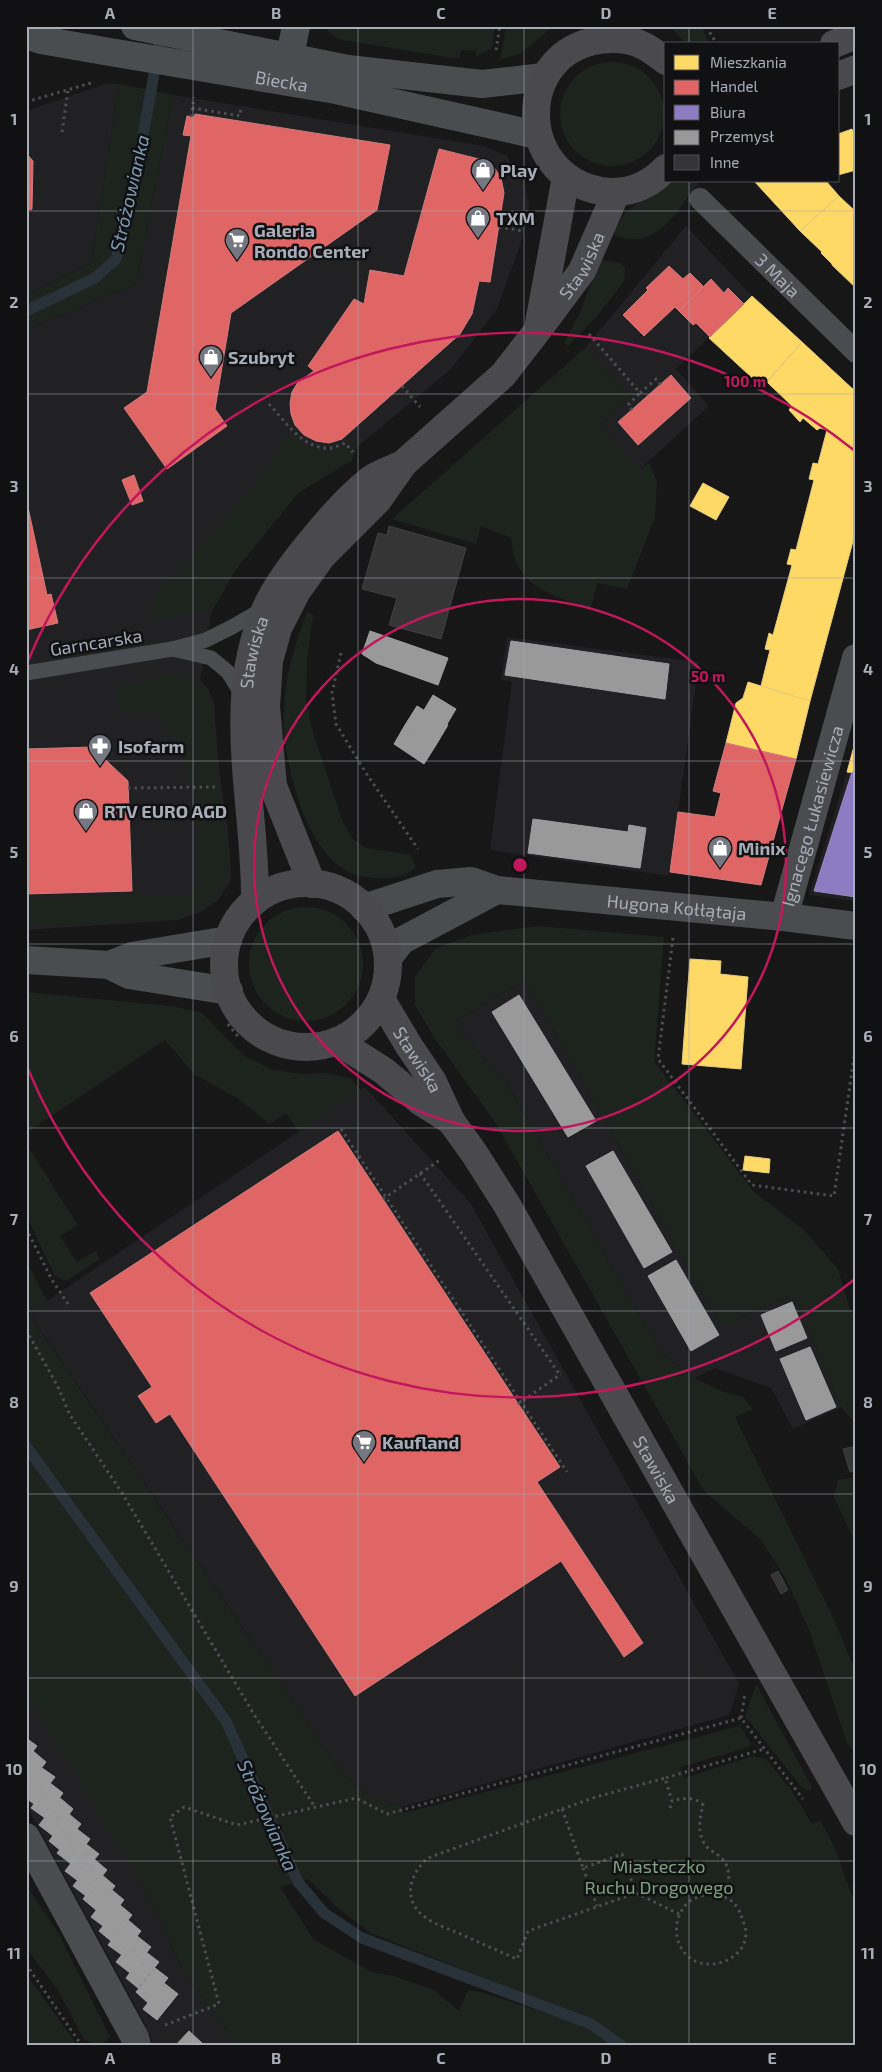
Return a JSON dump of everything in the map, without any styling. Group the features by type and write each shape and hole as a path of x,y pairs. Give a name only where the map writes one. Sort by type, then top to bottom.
{"main road":[{"path":"839,42 856,35"},
{"path":"664,61 644,46 616,38 588,42 563,55 544,77 535,105 537,135 548,158 566,177 591,189 616,194 639,188 664,169"},
{"path":"840,75 856,69"},
{"name":"Stawiska","path":"538,330 566,177"},
{"name":"Stawiska","path":"312,884 273,786 266,706 269,661 278,628 297,591 322,556 378,500 404,464 503,375 582,271 616,194"},
{"name":"Stawiska","path":"255,901 256,876 244,744 244,698 250,652 266,607 298,556 336,512 372,478 404,464"},
{"path":"312,884 322,884 340,890 364,908 380,931 387,949 387,979 381,999 363,1025 337,1042 301,1047 266,1037 256,1030 240,1013 229,991 224,971 228,940 242,914 255,901 270,892 286,886 312,884"},
{"name":"Stawiska","path":"381,999 432,1080 451,1121 507,1205 856,1822"},
{"name":"Stawiska","path":"337,1042 384,1071 421,1102 451,1121"}],"street":[{"name":"Biecka","path":"135,26 202,40 288,69 336,90 537,135"},
{"path":"288,69 296,26"},
{"name":"Biecka","path":"39,37 196,67 348,68 482,84 544,77"},
{"name":"3 Maja","path":"700,199 856,352"},
{"name":"Ignacego Łukasiewicza","path":"784,917 856,658"},
{"name":"Hugona Kołłątaja","path":"364,908 438,884 471,882 497,890 784,917 856,926"},
{"path":"388,958 401,941 497,890"},
{"path":"109,965 132,956 228,940"},
{"path":"26,960 109,965 129,975 229,991"},
{"path":"26,1837 136,2042"}],"lane":[{"name":"Garncarska","path":"26,673 172,649 206,640 266,607"},
{"path":"172,649 211,658 228,672 244,698"}],"path":[{"path":"708,26 711,36 717,42"},
{"path":"26,102 93,82"},
{"path":"62,132 68,90"},
{"path":"191,116 193,103"},
{"path":"192,108 240,116"},
{"path":"499,227 526,232"},
{"path":"589,334 640,393"},
{"path":"632,410 628,405 640,393 656,379 661,384"},
{"path":"402,386 422,409"},
{"path":"268,404 302,440 315,446 330,448 345,443"},
{"path":"341,653 332,693 336,724 366,773 418,849"},
{"path":"128,788 210,787"},
{"path":"674,930 658,1059 752,1185 834,1196 856,1042"},
{"path":"341,1129 519,1403 567,1472"},
{"path":"385,1198 437,1162"},
{"path":"420,1173 560,1375"},
{"path":"26,1228 52,1280 68,1304"},
{"path":"26,1330 57,1385 70,1415 122,1493 255,1716 315,1807"},
{"path":"519,1403 565,1372"},
{"path":"136,2042 219,2004 170,1817 184,1807 237,1825 356,1798 387,1814 741,1718 804,1800"},
{"path":"636,1892 528,1931 516,1959 424,1917 418,1911 411,1896 411,1881 414,1872 428,1858 596,1797 764,1749"},
{"path":"665,1778 672,1801 670,1808"},
{"path":"672,1801 690,1799 697,1800 703,1805 700,1822 701,1836 707,1847 723,1859 729,1873 724,1898"},
{"path":"562,1809 597,1906"},
{"path":"583,1868 622,1854 636,1892 679,1914"},
{"path":"712,1893 731,1900 739,1910 746,1936 737,1954 715,1964 705,1965 692,1959 681,1948 676,1933 679,1914 692,1900 712,1893"},
{"path":"26,1964 82,2046"}],"shaded area":[{"path":"105,84 119,84 91,263 26,295 26,111"},
{"path":"173,95 484,146 507,156 524,181 529,206 520,246 497,309 451,369 357,447 352,460 298,493 234,572 211,613 200,680 208,689 214,702 219,770 228,831 231,870 230,882 217,901 201,912 178,920 26,930 26,330 136,284"},
{"path":"686,226 752,296 676,369 709,406 640,469 600,425 630,397 586,347"},
{"path":"507,637 699,662 669,876 490,850 512,682 501,679"},
{"path":"847,772 856,773 856,901 809,895"},
{"path":"525,980 721,1326 794,1294 841,1407 793,1429 771,1388 715,1368 694,1378 661,1353 507,1084 453,1023"},
{"path":"365,1087 471,1204 739,1684 729,1715 402,1807 367,1795 345,1776 323,1746 29,1313"},
{"path":"26,1691 145,1889 182,1969 238,2046 153,2046 143,2020 26,1805"}],"green space":[{"path":"327,26 495,26 492,48 476,57 476,51 461,50 459,59 337,39 328,31"},
{"path":"506,26 554,26 521,53 500,60"},
{"path":"669,26 702,26 708,42 685,42"},
{"path":"612,62 632,66 641,71 655,85 660,94 664,114 660,134 655,143 641,157 632,162 612,166 592,162 583,157 569,143 564,134 560,114 564,94 569,85 583,71 592,66"},
{"path":"119,84 173,95 136,284 26,330 26,295 91,263"},
{"path":"673,182 699,182 673,217 656,232 646,237 635,239 615,236 613,229 625,213 646,197"},
{"path":"601,260 620,263 625,268 624,281 598,315 568,346 564,343 580,312"},
{"path":"586,347 630,397 600,425 640,469 649,463 657,482 655,517 627,589 597,583 591,609 544,591 525,577 513,554 511,538 481,526 476,544 392,519"},
{"path":"291,432 301,444 316,450 330,451 342,448 355,437 357,447 352,460 298,493 234,572 216,605 146,623 158,593 242,500"},
{"path":"307,611 313,615 307,660 306,699 313,733 342,820 352,838 366,848 411,855 416,867 405,874 392,878 379,878 366,877 348,871 332,859 319,843 299,802 288,760 284,736 284,719 288,674"},
{"path":"181,673 202,685 211,703 216,770 229,870 215,899 177,917 26,926 26,899 135,894 188,895 200,884 195,797 160,711 117,712 116,686"},
{"path":"306,907 328,911 346,924 359,942 363,964 359,986 346,1004 328,1017 306,1021 284,1017 266,1004 253,986 249,964 253,942 266,924 284,911"},
{"path":"538,926 664,937 654,1061 754,1192 804,1230 838,1269 851,1313 856,1314 856,1424 841,1407 794,1294 721,1326 525,980 453,1023 507,1084 661,1353 694,1378 721,1391 743,1397 753,1409 735,1417 831,1613 856,1672 856,1754 847,1743 809,1630 785,1577 761,1540 704,1491 495,1122 435,1039 415,1005 415,977 435,949 471,935"},
{"path":"26,992 172,1006 202,1013 244,1056 274,1070 302,1074 327,1073 351,1079 361,1090 299,1132 286,1113 270,1124 237,1098 194,1074 165,1040 26,1133"},
{"path":"26,1144 78,1225 60,1236 77,1262 95,1251 100,1259 66,1281 55,1276 26,1215"},
{"name":"Miasteczko Ruchu Drogowego","path":"26,1260 47,1301 29,1314 345,1776 367,1795 402,1807 404,1813 740,1726 751,1743 749,1747 681,1767 684,1778 753,1756 766,1759 792,1791 812,1824 820,1820 834,1846 856,1907 856,2046 626,2046 612,2033 593,2021 371,1933 339,1909 308,1879 280,1887 314,1940 372,1972 394,1976 434,1990 459,2011 468,1990 481,1992 587,2027 615,2046 238,2046 182,1969 145,1889 26,1692"},
{"path":"856,1477 856,1544 834,1497 838,1480"},
{"path":"756,1684 812,1787 810,1790 806,1790 801,1786 745,1716"},
{"path":"26,1885 58,1932 110,2037 100,2046 84,2040 58,1990 26,1948"},
{"path":"26,1974 78,2046 26,2046"}],"building: Mieszkania":[{"path":"852,129 856,141 856,170 840,174 840,133"},
{"path":"755,182 827,182 839,196 800,231"},
{"path":"839,196 856,212 856,288 800,231"},
{"path":"752,296 802,342 762,387 709,338"},
{"path":"802,342 856,392 856,530 810,701 761,686 770,650 765,649 769,633 773,635 792,565 787,564 791,549 796,550 814,480 809,479 813,463 818,464 827,430 820,428 817,430 803,418 800,422 789,410 792,406 767,382"},
{"path":"703,483 729,497 716,520 690,506"},
{"path":"748,682 810,701 796,759 726,743 736,703 743,698"},
{"path":"856,739 856,773 847,772"},
{"path":"690,959 721,961 720,974 748,977 741,1069 682,1064"},
{"path":"745,1156 770,1159 769,1173 743,1170"}],"building: Handel":[{"name":"Galeria Rondo Center","path":"195,114 390,145 377,210 231,313 215,409 227,426 167,469 124,408 147,392 191,136 183,135 187,116 194,117"},
{"name":"Galeria Rondo Center","path":"439,149 483,160 494,167 501,178 504,193 490,282 479,281 472,314 460,334 342,439 329,443 316,441 304,435 295,425 290,403 292,392 298,382 314,371 308,366 354,299 364,304 370,270 404,276"},
{"path":"26,153 33,161 32,209 26,211"},
{"path":"669,266 683,279 690,273 704,287 679,311 675,307 644,336 623,315 648,290 646,288"},
{"path":"711,279 724,293 728,288 744,304 710,337 696,323 693,325 679,311"},
{"path":"671,375 691,398 638,445 618,422"},
{"path":"134,475 143,501 132,505 122,480"},
{"path":"26,498 47,595 51,594 58,623 26,630"},
{"path":"726,743 796,759 761,885 670,872 678,812 715,817 721,793 713,791"},
{"path":"92,747 128,781 132,891 26,894 26,749"},
{"path":"338,1131 560,1467 537,1482 643,1643 624,1657 561,1561 355,1696 170,1414 156,1423 138,1396 152,1387 90,1293"}],"building: Biura":[{"path":"852,772 856,773 856,897 814,891"}],"building: Przemysł":[{"path":"370,631 448,658 438,685 376,663 362,654"},
{"path":"511,641 669,664 665,699 505,675"},
{"path":"433,695 456,709 447,724 424,710"},
{"path":"417,706 448,725 436,745 405,725"},
{"path":"405,725 436,745 424,764 394,744"},
{"path":"533,819 628,832 629,825 646,828 640,868 528,853"},
{"path":"519,995 596,1121 568,1137 492,1012"},
{"path":"613,1151 672,1252 644,1268 586,1166"},
{"path":"676,1260 719,1335 691,1351 648,1276"},
{"path":"792,1302 807,1338 776,1351 761,1315"},
{"path":"810,1347 836,1407 806,1420 780,1359"},
{"path":"26,1738 37,1746 26,1760"},
{"path":"33,1751 46,1762 26,1788 26,1760"},
{"path":"42,1768 55,1777 34,1804 26,1798 26,1788"},
{"path":"50,1783 63,1793 45,1818 31,1808"},
{"path":"60,1798 73,1809 53,1836 39,1825"},
{"path":"69,1814 81,1824 60,1850 49,1841"},
{"path":"77,1829 90,1839 71,1864 57,1853"},
{"path":"86,1844 99,1854 77,1880 65,1871"},
{"path":"94,1859 107,1870 86,1896 73,1886"},
{"path":"102,1875 115,1886 96,1910 83,1899"},
{"path":"112,1890 124,1900 103,1926 91,1917"},
{"path":"120,1905 132,1915 111,1941 99,1931"},
{"path":"128,1920 141,1931 122,1955 108,1945"},
{"path":"137,1936 151,1947 130,1973 116,1962"},
{"path":"146,1952 159,1962 138,1988 126,1978"},
{"path":"155,1968 168,1978 148,2003 136,1992"},
{"path":"164,1983 178,1994 157,2020 143,2009"},
{"path":"189,2031 202,2043 199,2046 175,2046"}],"building: Inne":[{"path":"389,526 466,548 441,639 389,625 397,598 362,589 378,533 387,535"},
{"path":"856,1446 856,1470 850,1472 843,1449"},
{"path":"778,1571 788,1590 781,1594 771,1575"}],"waterway":[{"name":"Stróżowianka","path":"26,311 95,278 116,259 135,179 162,30"},
{"name":"Stróżowianka","path":"26,1446 226,1721 298,1882 324,1913 362,1938 591,2024 622,2046"}],"place":[{"name":"Play","path":"483,191"},
{"name":"TXM","path":"478,239"},
{"name":"Galeria Rondo Center","path":"237,261"},
{"name":"Szubryt","path":"211,378"},
{"name":"Isofarm","path":"100,767"},
{"name":"RTV EURO AGD","path":"86,832"},
{"name":"Minix","path":"720,869"},
{"name":"Kaufland","path":"364,1463"}]}
